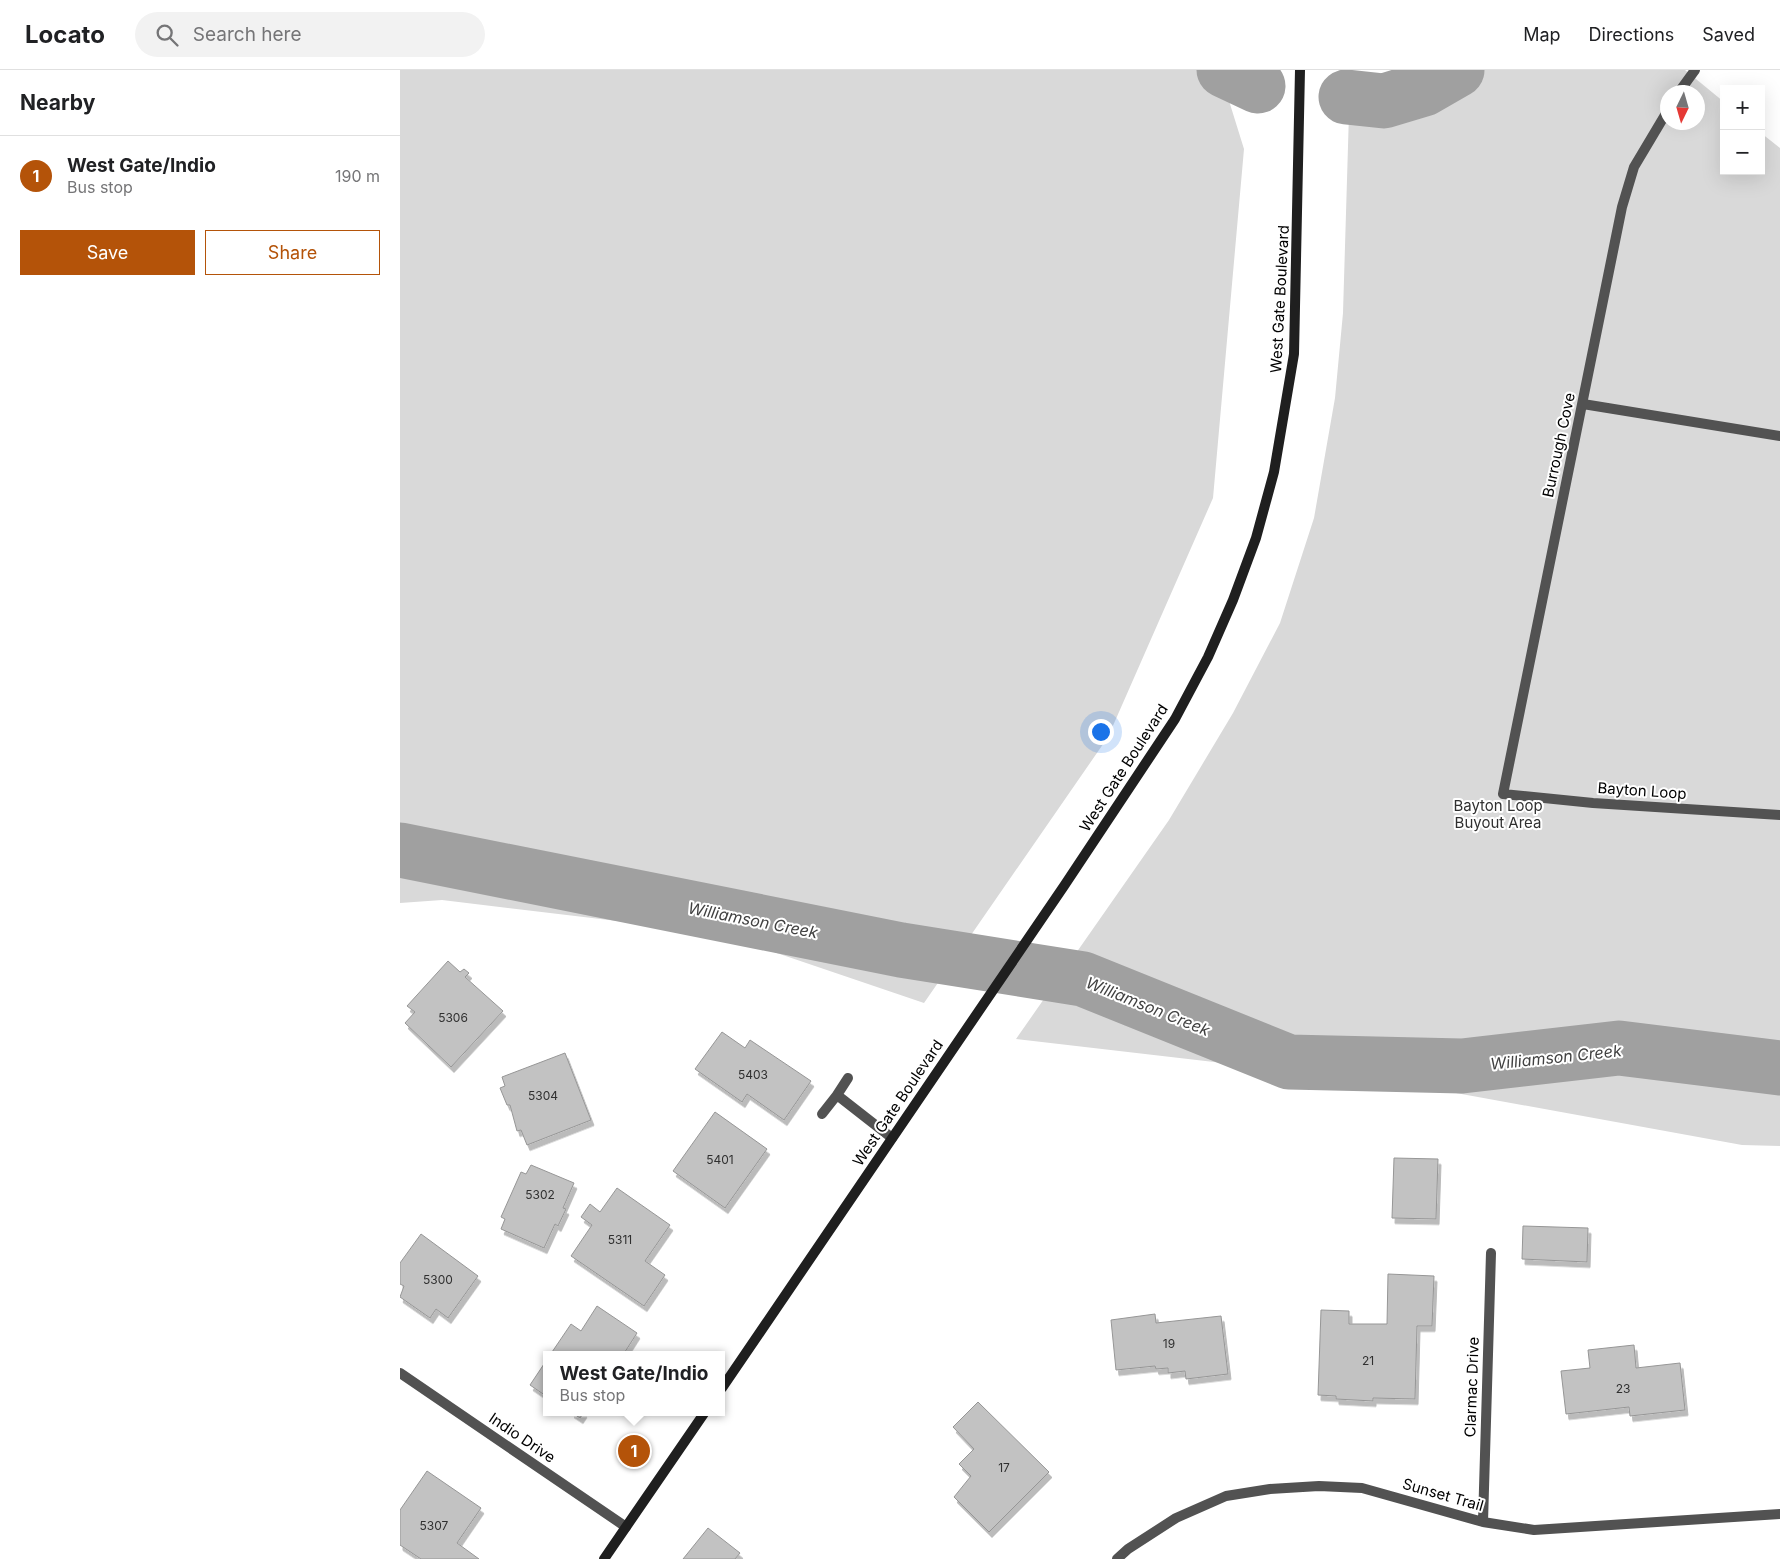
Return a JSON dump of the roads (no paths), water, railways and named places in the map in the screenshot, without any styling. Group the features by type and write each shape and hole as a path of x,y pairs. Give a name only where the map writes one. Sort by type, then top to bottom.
{"main road":[{"name":"West Gate Boulevard","path":"725,1384 1064,886 1175,719 1212,649 1234,600 1256,538 1274,472 1294,354 1300,70"},
{"path":"604,1559 702,1416"}],"street":[{"path":"1684,85 1695,70"},
{"name":"Burrough Cove","path":"1503,794 1622,207 1634,167 1660,123"},
{"path":"1583,404 1780,436"},
{"name":"Bayton Loop","path":"1503,794 1593,803 1780,815"},
{"path":"822,1114 848,1078"},
{"path":"837,1095 892,1138"},
{"name":"Clarmac Drive","path":"1483,1522 1491,1253"},
{"name":"Indio Drive","path":"400,1373 626,1527"},
{"name":"Sunset Trail","path":"1117,1559 1176,1518 1226,1496 1270,1489 1319,1486 1362,1488 1483,1522 1534,1530 1780,1514"}],"waterway":[{"path":"1224,70 1258,86"},
{"path":"1346,97 1384,101 1424,89 1457,70"},
{"name":"Williamson Creek","path":"400,850 901,950 1083,979 1289,1062 1462,1066 1619,1048 1780,1068"}],"place":[{"name":"West Gate/Indio","path":"634,1451"}],"park label":[{"name":"Bayton Loop Buyout Area","path":"1498,814"}]}
